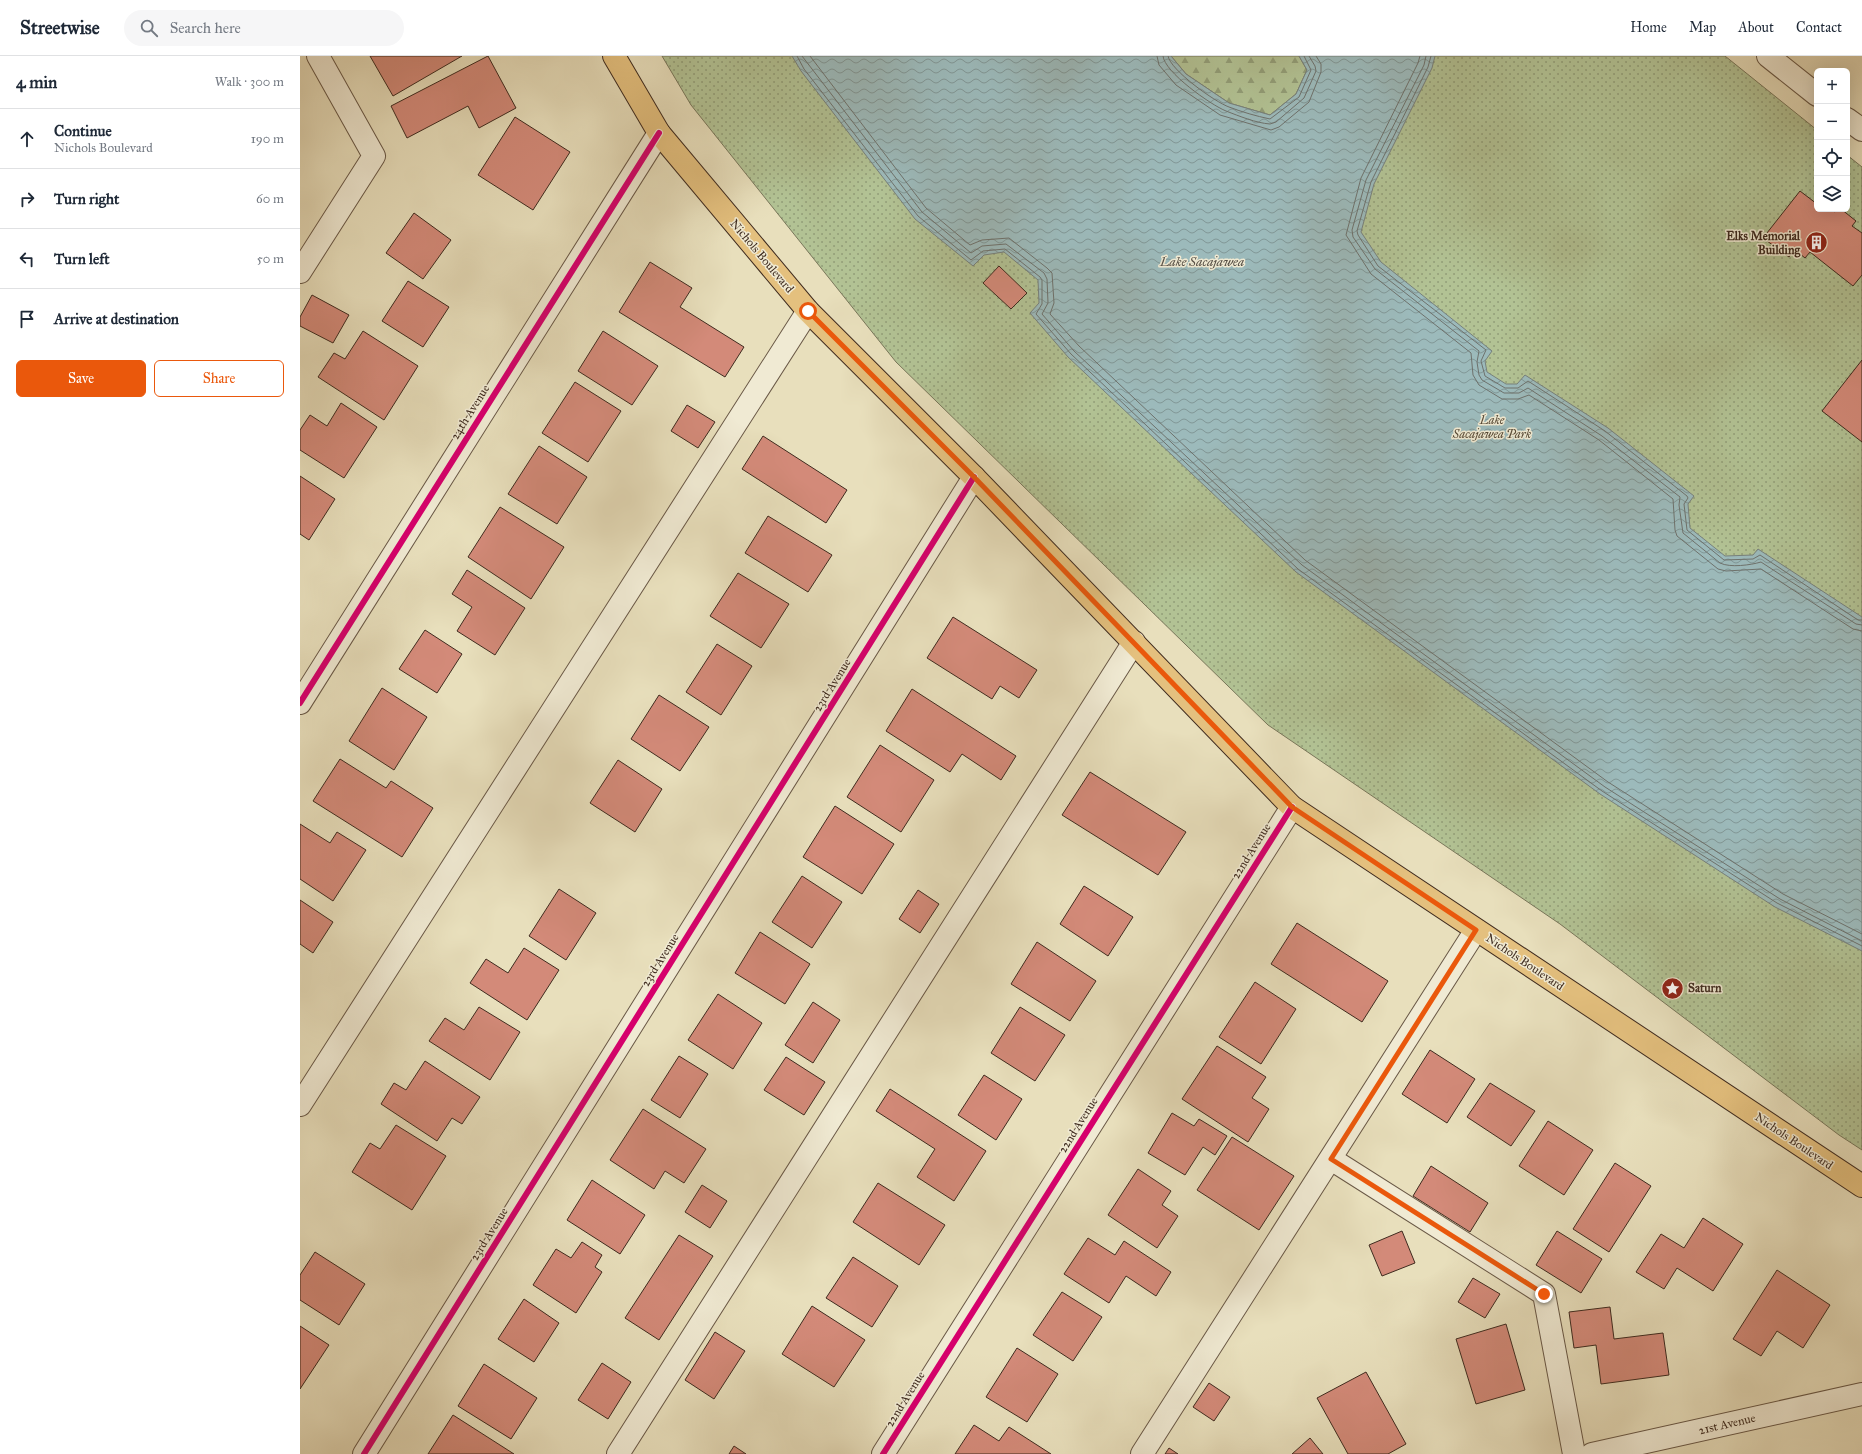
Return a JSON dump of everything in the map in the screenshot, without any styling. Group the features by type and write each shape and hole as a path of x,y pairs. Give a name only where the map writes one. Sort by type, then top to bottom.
{"main road":[{"name":"Nichols Boulevard","path":"614,56 659,133 808,311 974,477 1292,807 1862,1186"}],"street":[{"path":"300,272 374,156 318,56"},
{"path":"1768,56 1814,93"},
{"path":"1850,121 1862,130"},
{"name":"24th Avenue","path":"300,703 659,133"},
{"path":"300,1105 808,311"},
{"name":"23rd Avenue","path":"364,1454 974,477"},
{"path":"618,1454 1134,642"},
{"name":"22nd Avenue","path":"883,1454 1292,807"},
{"path":"1142,1454 1476,930"},
{"path":"1331,1159 1544,1294 1574,1454"},
{"name":"21st Avenue","path":"1592,1454 1862,1394"}],"green space":[{"name":"Lake Sacajawea Park","path":"662,56 1725,56 1814,128 1814,212 1850,212 1850,157 1862,167 1862,1150 1839,1135 1560,924 1268,725 896,362 691,105"},
{"path":"1171,56 1299,56 1307,70 1296,94 1270,115 1229,103 1186,74"}],"water":[{"name":"Lake Sacajawea","path":"792,56 1171,56 1186,74 1229,103 1270,115 1296,94 1307,70 1299,56 1435,56 1432,68 1374,184 1361,232 1381,262 1492,351 1485,361 1487,372 1506,384 1517,384 1525,375 1608,428 1694,496 1688,504 1690,528 1725,556 1753,555 1758,549 1862,617 1862,951 1775,907 1600,794 1296,572 1068,357 1030,313 1039,303 1038,280 1004,252 984,255 973,266 915,219 801,71"}],"building":[{"path":"370,56 462,56 393,96"},
{"path":"488,56 516,108 479,128 468,106 407,138 391,106"},
{"path":"515,117 570,152 533,210 478,175"},
{"name":"Elks Memorial Building","path":"1800,191 1814,202 1814,212 1845,212 1856,221 1852,226 1862,233 1862,275 1853,286 1810,252 1805,258 1794,249 1789,257 1763,238"},
{"path":"414,213 451,240 423,279 386,253"},
{"path":"650,262 692,288 680,307 744,347 725,377 619,312"},
{"path":"999,266 1027,293 1011,309 983,283"},
{"path":"408,281 449,307 423,347 382,321"},
{"path":"312,295 349,315 333,343 300,326 300,317"},
{"path":"363,331 418,366 384,420 318,377 334,353 345,359"},
{"path":"603,331 658,366 632,405 578,371"},
{"path":"1862,360 1862,442 1822,411"},
{"path":"575,382 621,411 588,462 542,433"},
{"path":"341,403 377,427 344,478 300,450 300,430 310,415 327,426"},
{"path":"687,405 715,422 698,448 671,431"},
{"path":"763,436 847,490 826,523 742,469"},
{"path":"539,446 587,477 557,524 508,494"},
{"path":"300,476 335,499 309,540 300,534"},
{"path":"500,507 564,547 531,599 468,557"},
{"path":"768,516 832,555 808,592 745,553"},
{"path":"467,570 525,608 495,655 457,631 472,607 452,594"},
{"path":"738,573 789,604 761,648 710,616"},
{"path":"953,617 1037,670 1019,698 1000,686 992,699 927,658"},
{"path":"425,630 462,654 437,693 399,669"},
{"path":"717,644 752,666 721,715 686,692"},
{"path":"382,688 427,717 394,770 349,741"},
{"path":"912,689 1016,756 1001,780 962,754 950,772 886,731"},
{"path":"659,695 709,727 680,771 631,739"},
{"path":"880,745 934,780 901,832 847,797"},
{"path":"340,759 386,788 391,781 433,808 402,857 313,801"},
{"path":"618,760 662,789 635,832 590,803"},
{"path":"1090,772 1186,832 1158,875 1062,815"},
{"path":"835,806 894,844 862,894 803,857"},
{"path":"300,824 330,843 337,832 366,850 333,901 300,879"},
{"path":"802,876 842,902 812,948 772,922"},
{"path":"1084,886 1133,917 1108,956 1060,924"},
{"path":"559,889 596,913 566,960 529,936"},
{"path":"918,890 939,904 920,933 899,919"},
{"path":"300,900 333,922 313,953 300,944"},
{"path":"1297,923 1388,981 1362,1022 1271,964"},
{"path":"760,932 810,964 785,1004 735,973"},
{"path":"1037,942 1096,981 1070,1021 1011,984"},
{"path":"524,948 559,970 527,1020 470,983 486,959 508,973"},
{"path":"1255,982 1296,1009 1261,1064 1219,1037"},
{"path":"718,994 762,1023 733,1069 688,1040"},
{"path":"813,1002 840,1020 813,1063 785,1045"},
{"path":"479,1007 520,1032 490,1080 429,1041 445,1018 464,1030"},
{"path":"1020,1007 1065,1035 1035,1081 991,1053"},
{"path":"1217,1046 1266,1077 1252,1098 1269,1109 1248,1142 1182,1099"},
{"path":"1430,1050 1475,1079 1447,1123 1402,1094"},
{"path":"679,1056 708,1074 680,1118 651,1100"},
{"path":"786,1057 825,1082 804,1115 764,1090"},
{"path":"425,1061 480,1097 462,1124 452,1118 437,1141 381,1104 394,1083 406,1090"},
{"path":"984,1075 1022,1099 996,1140 958,1115"},
{"path":"1490,1083 1535,1111 1511,1146 1467,1117"},
{"path":"890,1089 986,1151 954,1201 917,1177 935,1149 876,1111"},
{"path":"643,1109 706,1149 684,1183 665,1171 654,1189 610,1160"},
{"path":"1172,1113 1194,1126 1199,1119 1227,1136 1215,1155 1203,1147 1185,1175 1148,1153"},
{"path":"1548,1121 1593,1150 1564,1195 1519,1166"},
{"path":"396,1125 446,1156 412,1210 352,1172 370,1143 380,1149"},
{"path":"1232,1137 1294,1176 1259,1230 1197,1190"},
{"path":"1615,1163 1651,1186 1609,1252 1573,1229"},
{"path":"1431,1166 1488,1203 1470,1232 1413,1196"},
{"path":"1138,1169 1171,1191 1162,1205 1178,1216 1157,1248 1108,1215"},
{"path":"592,1180 645,1215 620,1254 567,1220"},
{"path":"878,1183 945,1225 919,1265 853,1222"},
{"path":"702,1185 727,1201 710,1228 685,1212"},
{"path":"1703,1218 1743,1244 1713,1291 1677,1268 1664,1289 1636,1272 1661,1234 1684,1248"},
{"path":"1402,1231 1415,1263 1382,1276 1369,1245"},
{"path":"1557,1231 1602,1259 1581,1293 1536,1265"},
{"path":"679,1235 713,1256 659,1340 625,1318"},
{"path":"1088,1238 1115,1255 1124,1241 1171,1272 1156,1296 1126,1276 1109,1303 1064,1274"},
{"path":"582,1242 602,1255 595,1267 602,1272 576,1313 533,1285 556,1249 571,1258"},
{"path":"315,1252 365,1284 339,1325 300,1300 300,1275"},
{"path":"853,1257 898,1286 872,1327 826,1298"},
{"path":"1777,1270 1830,1305 1803,1348 1777,1331 1761,1356 1733,1339"},
{"path":"1473,1278 1500,1294 1485,1318 1458,1302"},
{"path":"1062,1292 1102,1317 1073,1361 1033,1335"},
{"path":"524,1299 559,1323 534,1362 498,1339"},
{"path":"812,1306 865,1340 834,1387 782,1354"},
{"path":"1610,1307 1614,1339 1663,1333 1669,1375 1601,1384 1596,1345 1574,1348 1569,1312"},
{"path":"1506,1324 1525,1390 1476,1404 1456,1339"},
{"path":"300,1326 329,1345 300,1389"},
{"path":"715,1332 745,1351 714,1399 685,1380"},
{"path":"1017,1348 1058,1374 1027,1422 986,1397"},
{"path":"602,1363 631,1382 608,1419 578,1400"},
{"path":"484,1364 537,1398 511,1439 458,1406"},
{"path":"1366,1372 1406,1444 1388,1454 1348,1454 1317,1398"},
{"path":"1209,1383 1230,1397 1214,1421 1193,1407"},
{"path":"453,1415 514,1454 428,1454"},
{"path":"974,1425 999,1441 1009,1427 1051,1454 955,1454"},
{"path":"1310,1438 1323,1454 1292,1454"},
{"path":"734,1446 746,1454 729,1454"},
{"path":"1169,1448 1178,1454 1165,1454"}],"cycle path":[{"path":"300,703 659,133"},
{"path":"364,1454 974,477"},
{"path":"883,1454 1292,807"}],"place":[{"name":"Elks Memorial Building","path":"1816,243"},
{"name":"Saturn","path":"1672,988"}],"route":[{"path":"808,311 974,477 1292,807 1476,930 1331,1159 1544,1294"}]}
